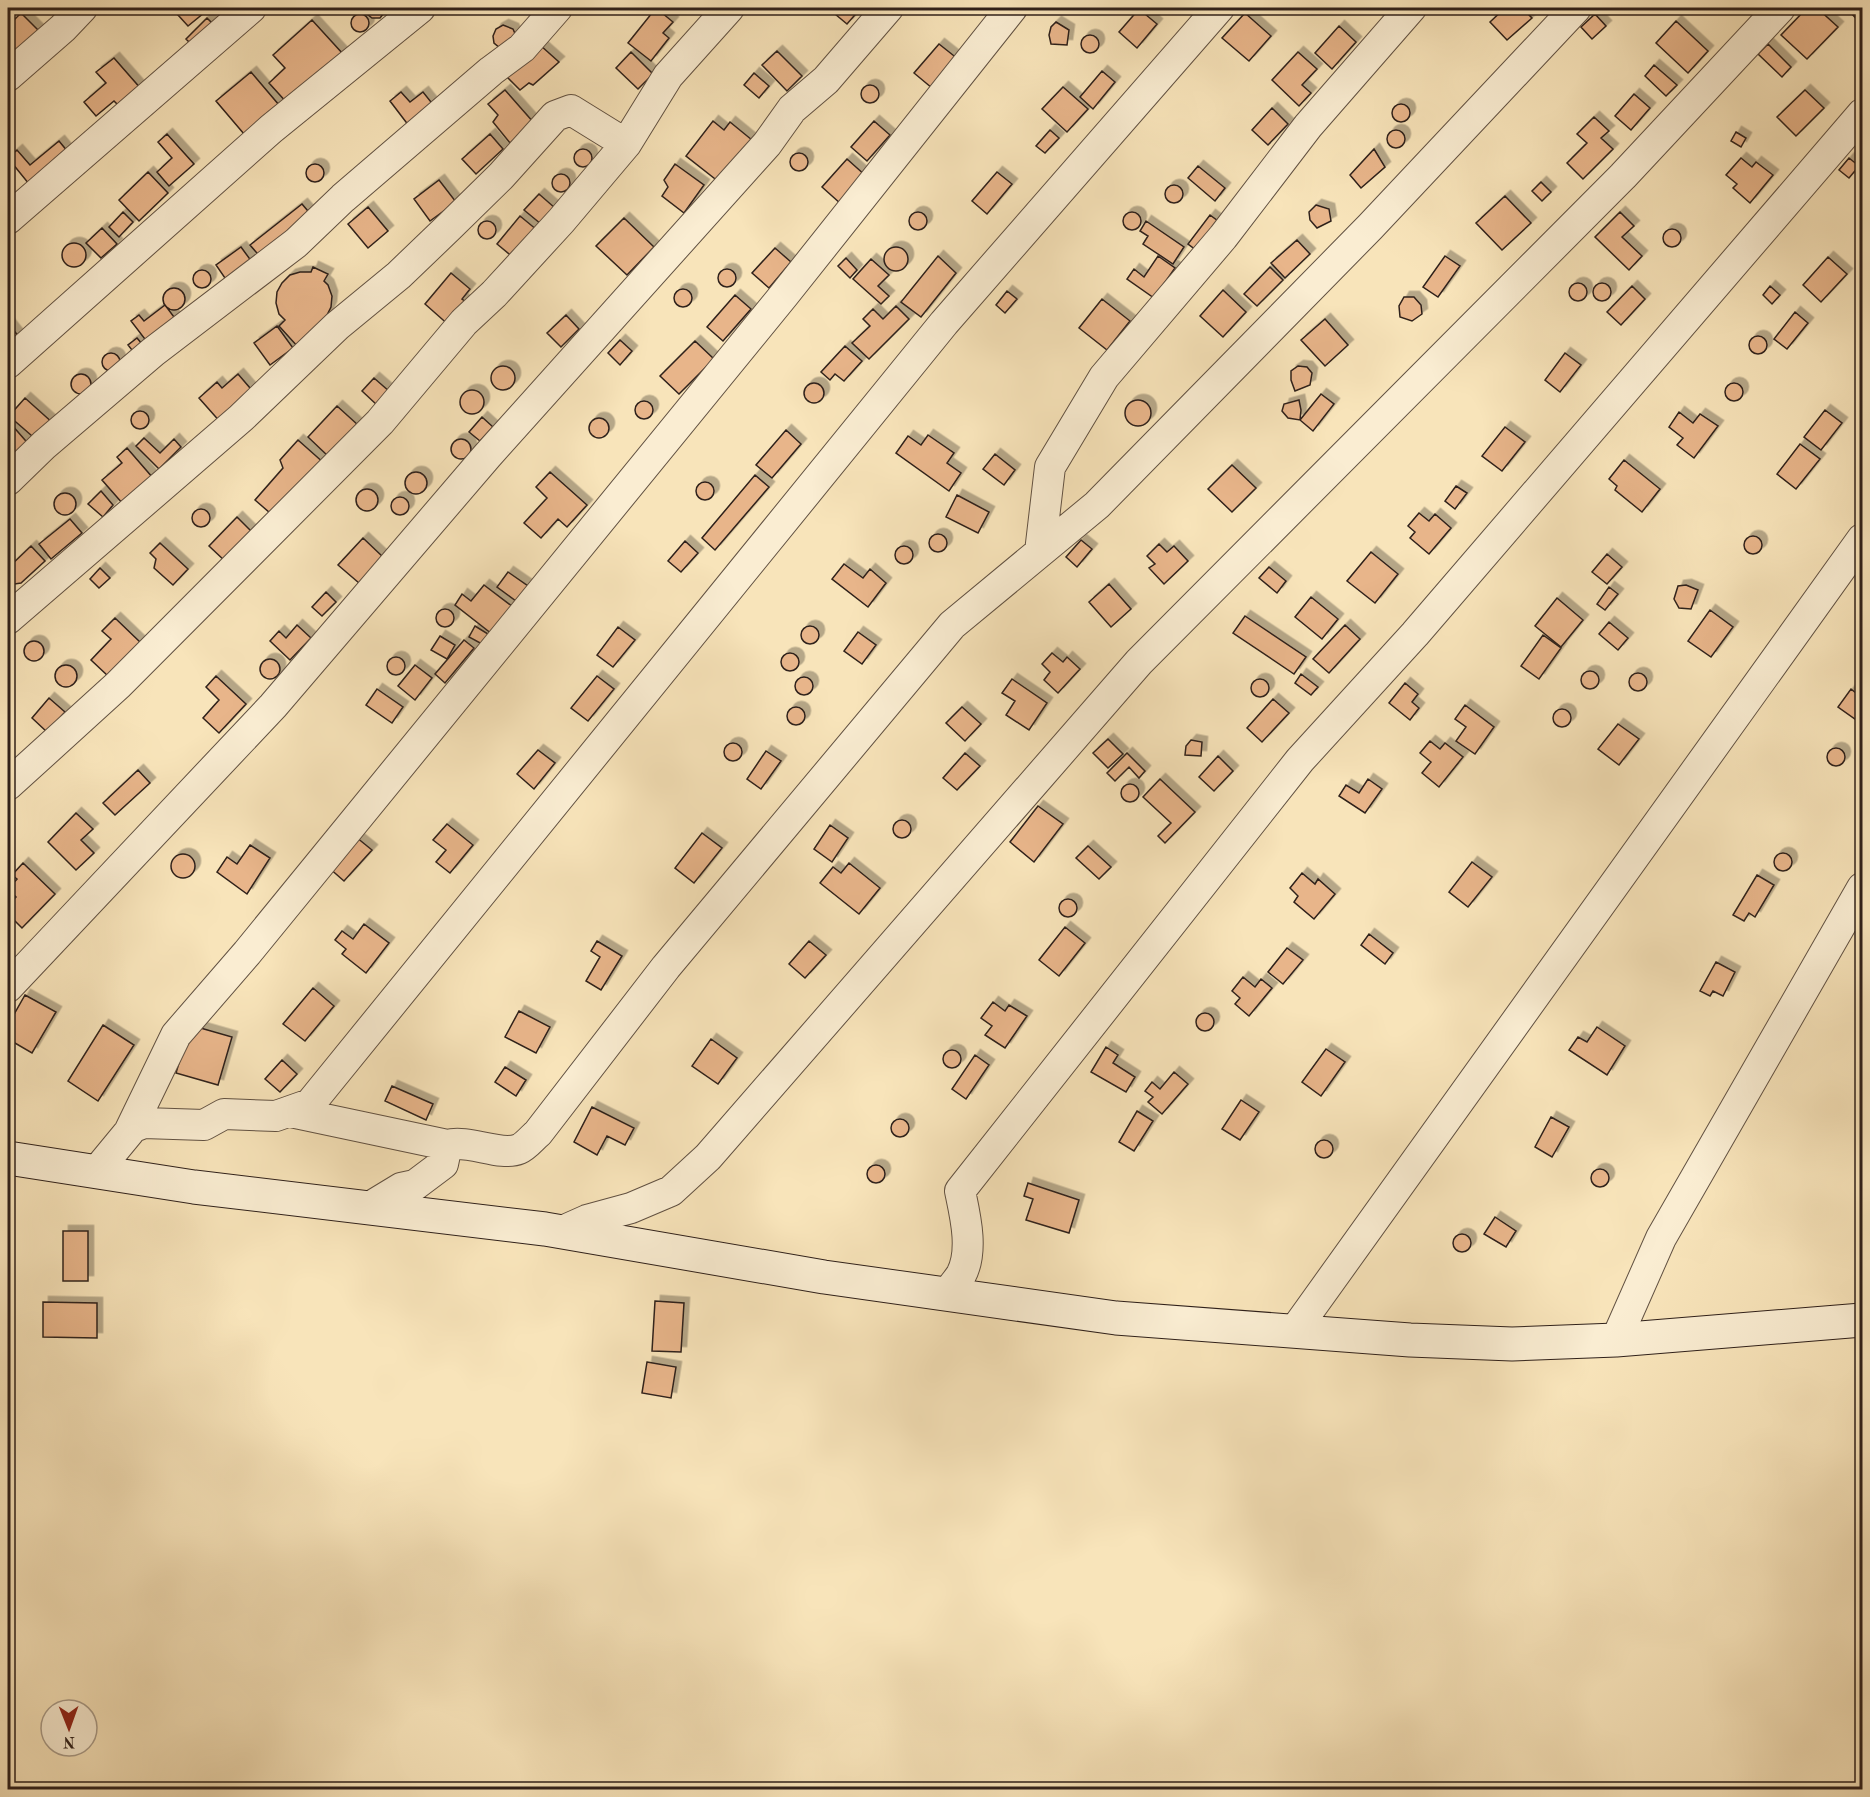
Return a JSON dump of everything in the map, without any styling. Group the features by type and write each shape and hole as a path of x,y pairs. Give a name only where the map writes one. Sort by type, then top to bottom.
{"main road":[{"path":"8,1158 194,1187 560,1232 824,1277 1116,1318 1410,1340 1500,1343 1616,1340 1863,1320"}],"street":[{"path":"8,76 82,8"},
{"path":"8,219 251,8"},
{"path":"8,363 271,129 420,8"},
{"path":"8,480 153,352 296,243 343,198 491,71 522,48 557,8"},
{"path":"8,785 118,685 380,422 464,322 495,294 627,144 668,76 729,8"},
{"path":"8,987 273,706 487,456 766,144 792,109 826,80 888,8"},
{"path":"96,1172 130,1128 176,1035 247,953 784,296 1012,8"},
{"path":"130,1128 144,1123 204,1125 224,1114 276,1116 310,1104 944,323 1219,8"},
{"path":"1040,552 1050,467 1104,377 1223,237 1308,126 1411,8"},
{"path":"291,1112 447,1145 466,1143 501,1150 517,1150 538,1133 666,967 952,625 1105,496 1370,227 1576,8"},
{"path":"560,1232 587,1220 631,1208 671,1191 688,1173 708,1158 1139,662 1623,176 1780,8"},
{"path":"8,619 179,473 241,418 337,326 399,275 501,176 555,116 571,110 627,144"},
{"path":"947,1294 961,1275 965,1260 968,1226 960,1191 1300,760 1415,634 1863,114"},
{"path":"1295,1330 1863,540"},
{"path":"1616,1340 1661,1238 1863,888"},
{"path":"368,1208 400,1188 415,1185 443,1164 447,1145"}],"building":[{"path":"186,8 210,8 188,26 178,15"},
{"path":"366,8 385,8 385,12 380,18 372,18 367,14"},
{"path":"656,8 673,22 663,33 669,38 651,61 628,43"},
{"path":"830,8 861,8 847,24"},
{"path":"1505,8 1522,8 1532,18 1507,40 1490,22"},
{"path":"1807,8 1817,8 1838,27 1807,59 1781,35"},
{"path":"1858,8 1862,8 1862,25 1852,14"},
{"path":"1139,9 1157,24 1137,48 1119,32"},
{"path":"21,13 38,30 15,54 8,47 8,26"},
{"path":"1245,13 1271,36 1249,61 1222,38"},
{"path":"356,14 364,14 369,19 367,30 356,32 351,27 351,19"},
{"path":"1595,14 1606,26 1592,39 1581,27"},
{"path":"207,18 219,30 198,51 186,39"},
{"path":"312,20 343,54 288,104 269,83 285,68 273,55"},
{"path":"1676,21 1708,51 1688,73 1656,43"},
{"path":"1056,22 1069,30 1067,45 1051,44 1049,35 1051,27"},
{"path":"503,25 513,29 516,36 500,48 494,43 493,36 496,29"},
{"path":"1339,26 1356,42 1332,69 1315,53"},
{"path":"1086,35 1094,35 1099,40 1097,51 1086,53 1081,48 1081,40"},
{"path":"939,44 963,63 938,93 914,73"},
{"path":"1768,44 1791,67 1782,77 1758,54"},
{"path":"540,45 559,62 533,85 529,83 520,90 507,77"},
{"path":"777,51 802,76 787,91 762,65"},
{"path":"631,52 653,74 638,89 616,68"},
{"path":"1298,52 1317,69 1302,85 1311,93 1299,106 1272,80"},
{"path":"114,58 142,90 121,108 114,101 96,116 84,102 106,83 96,72"},
{"path":"1654,65 1677,85 1666,96 1645,76"},
{"path":"1102,71 1115,82 1093,109 1080,97"},
{"path":"251,72 279,105 244,134 216,101"},
{"path":"754,73 769,86 759,98 744,85"},
{"path":"866,85 874,85 879,90 877,101 866,103 861,98 861,90"},
{"path":"1063,87 1088,109 1067,132 1042,109"},
{"path":"505,90 534,123 510,143 493,122 498,115 488,104"},
{"path":"1805,90 1824,108 1796,136 1777,117"},
{"path":"401,92 410,102 423,92 435,107 409,126 390,101"},
{"path":"1634,94 1650,108 1631,130 1615,116"},
{"path":"1397,104 1405,104 1410,109 1408,120 1397,122 1392,117 1392,109"},
{"path":"1272,108 1288,124 1268,145 1252,130"},
{"path":"1594,117 1609,131 1601,138 1613,149 1583,179 1567,163 1587,143 1577,134"},
{"path":"713,121 724,130 730,122 752,140 719,182 686,156"},
{"path":"874,121 890,135 867,161 851,147"},
{"path":"1050,130 1059,138 1045,153 1036,146"},
{"path":"1392,130 1400,130 1405,135 1403,146 1392,148 1387,143 1387,135"},
{"path":"1736,132 1746,138 1741,147 1731,141"},
{"path":"167,134 194,164 169,186 157,172 172,158 158,142"},
{"path":"490,134 503,149 476,174 462,159"},
{"path":"59,141 68,152 29,184 8,158 17,150 30,165"},
{"path":"579,149 587,149 592,154 590,165 579,167 574,162 574,154"},
{"path":"1374,149 1385,167 1361,188 1350,175"},
{"path":"795,153 803,153 808,158 806,169 795,171 790,166 790,158"},
{"path":"1741,158 1752,167 1756,162 1773,175 1750,203 1733,188 1737,184 1726,175"},
{"path":"1849,158 1859,166 1849,178 1839,170"},
{"path":"847,159 866,176 841,204 822,187"},
{"path":"311,164 319,164 324,169 322,180 311,182 306,177 306,169"},
{"path":"675,164 704,185 684,213 662,196 668,187 664,180"},
{"path":"1198,166 1225,188 1215,201 1188,178"},
{"path":"148,172 168,193 139,221 119,200"},
{"path":"997,172 1012,184 987,214 972,201"},
{"path":"557,174 565,174 570,179 568,190 557,192 552,187 552,179"},
{"path":"439,180 456,202 430,221 414,199"},
{"path":"1541,182 1551,192 1542,201 1532,191"},
{"path":"1170,185 1178,185 1183,190 1181,201 1170,203 1165,198 1165,190"},
{"path":"539,194 555,208 541,224 524,210"},
{"path":"1505,196 1531,223 1502,250 1476,223"},
{"path":"302,204 313,217 262,259 250,245"},
{"path":"1316,205 1329,209 1331,221 1317,228 1310,220 1309,212"},
{"path":"368,207 388,231 368,248 348,224"},
{"path":"123,212 133,222 119,237 109,227"},
{"path":"914,212 922,212 927,217 925,228 914,230 909,225 909,217"},
{"path":"1128,212 1136,212 1141,217 1139,228 1128,230 1123,225 1123,217"},
{"path":"1620,212 1634,226 1622,237 1642,256 1629,270 1595,237"},
{"path":"1210,215 1222,224 1200,253 1188,244"},
{"path":"520,216 537,230 514,258 497,244"},
{"path":"624,218 654,247 627,275 596,246"},
{"path":"483,221 491,221 496,226 494,237 483,239 478,234 478,226"},
{"path":"1146,221 1184,247 1173,264 1143,244 1148,236 1140,231"},
{"path":"102,228 117,244 101,258 86,243"},
{"path":"1668,229 1676,229 1681,234 1679,245 1668,247 1663,242 1663,234"},
{"path":"1297,240 1310,254 1285,278 1271,263"},
{"path":"74,243 82,247 86,255 82,263 74,267 66,263 62,255 66,247"},
{"path":"241,247 252,262 227,281 216,265"},
{"path":"896,247 905,250 908,259 905,268 896,271 887,268 884,259 887,250"},
{"path":"775,248 791,262 769,288 752,273"},
{"path":"938,256 956,273 921,317 901,302"},
{"path":"1158,256 1175,268 1154,298 1127,279 1134,269 1144,277"},
{"path":"1445,256 1460,266 1438,297 1423,287"},
{"path":"1828,257 1847,274 1821,302 1803,285"},
{"path":"846,258 857,270 850,278 838,266"},
{"path":"871,259 889,275 878,286 889,296 881,304 853,279"},
{"path":"313,267 328,274 324,281 332,296 331,307 326,317 298,347 279,326 285,320 279,314 276,303 277,292 290,275 311,272"},
{"path":"1270,267 1283,280 1257,306 1244,294"},
{"path":"723,269 731,269 736,274 734,285 723,287 718,282 718,274"},
{"path":"198,270 206,270 211,275 209,286 198,288 193,283 193,275"},
{"path":"451,273 470,289 462,299 470,305 451,327 425,304"},
{"path":"1574,283 1582,283 1587,288 1585,299 1574,301 1569,296 1569,288"},
{"path":"1598,283 1606,283 1611,288 1609,299 1598,301 1593,296 1593,288"},
{"path":"1632,286 1645,299 1621,325 1607,312"},
{"path":"1770,286 1780,295 1772,304 1763,295"},
{"path":"174,288 184,295 185,299 178,309 174,310 164,303 163,299 170,289"},
{"path":"679,289 687,289 692,294 690,305 679,307 674,302 674,294"},
{"path":"1223,290 1246,312 1223,337 1200,316"},
{"path":"1007,291 1017,299 1005,313 996,305"},
{"path":"735,295 751,309 723,341 707,327"},
{"path":"1404,297 1414,297 1421,305 1422,314 1412,321 1400,317 1399,306"},
{"path":"1102,299 1130,321 1107,350 1079,328"},
{"path":"165,305 180,325 151,347 131,321 139,315 144,321"},
{"path":"896,306 909,319 869,359 852,343 870,326 863,319 873,309 883,319"},
{"path":"1795,312 1808,323 1787,349 1774,339"},
{"path":"566,315 579,329 561,347 547,333"},
{"path":"1325,319 1348,345 1325,366 1301,340"},
{"path":"8,323 19,337 8,347"},
{"path":"277,326 293,348 270,365 254,343"},
{"path":"1754,336 1762,336 1767,341 1765,352 1754,354 1749,349 1749,341"},
{"path":"137,338 148,351 139,359 128,345"},
{"path":"620,340 632,351 620,365 608,353"},
{"path":"695,341 714,359 679,394 660,376"},
{"path":"845,346 862,361 844,381 835,374 830,380 821,372"},
{"path":"107,353 115,353 120,358 118,369 107,371 102,366 102,358"},
{"path":"1565,353 1581,365 1560,392 1545,380"},
{"path":"503,366 512,369 515,378 512,387 503,390 494,387 491,378 494,369"},
{"path":"1298,366 1307,367 1312,373 1310,385 1295,391 1291,371"},
{"path":"81,374 88,377 91,384 88,391 81,394 74,391 71,384 74,377"},
{"path":"238,374 256,395 222,424 199,398 217,382 222,388"},
{"path":"374,378 390,392 377,405 362,391"},
{"path":"810,383 818,383 824,389 824,397 818,403 810,403 804,397 804,389"},
{"path":"1730,383 1738,383 1743,388 1741,399 1730,401 1725,396 1725,388"},
{"path":"472,390 480,394 484,402 480,410 472,414 464,410 460,402 464,394"},
{"path":"1321,394 1334,404 1313,431 1300,420"},
{"path":"25,398 54,424 39,442 9,416"},
{"path":"1138,400 1147,404 1151,413 1147,422 1138,426 1129,422 1125,413 1129,404"},
{"path":"1299,400 1300,420 1288,418 1282,411 1284,404"},
{"path":"640,401 648,401 653,406 651,417 640,419 635,414 635,406"},
{"path":"337,406 358,425 329,457 308,437"},
{"path":"1825,410 1842,423 1821,450 1804,437"},
{"path":"140,411 146,414 149,420 146,426 140,429 134,426 131,420 134,414"},
{"path":"1679,412 1693,423 1700,414 1718,426 1694,458 1677,445 1683,438 1669,427"},
{"path":"482,417 493,427 480,441 469,432"},
{"path":"599,418 606,421 609,428 606,435 599,438 592,435 589,428 592,421"},
{"path":"11,424 32,448 8,470 8,427"},
{"path":"1505,427 1525,442 1502,471 1482,456"},
{"path":"786,430 801,444 772,478 756,465"},
{"path":"928,435 954,453 947,463 961,473 949,491 896,453 908,436 921,445"},
{"path":"144,438 160,453 174,439 181,447 159,469 136,446"},
{"path":"457,439 465,439 471,445 471,453 465,459 457,459 451,453 451,445"},
{"path":"298,440 325,464 277,519 255,500 283,468 280,460"},
{"path":"1800,444 1820,459 1796,489 1777,474"},
{"path":"127,448 153,478 123,504 102,480 122,463 117,457"},
{"path":"995,454 1015,470 1004,485 983,469"},
{"path":"1624,460 1660,489 1642,512 1615,490 1617,486 1609,479"},
{"path":"1232,465 1256,488 1232,512 1208,489"},
{"path":"416,472 424,475 427,483 424,491 416,494 408,491 405,483 408,475"},
{"path":"550,472 587,505 567,527 558,519 541,538 524,523 547,498 536,487"},
{"path":"755,475 769,487 715,550 702,538"},
{"path":"701,482 709,482 714,487 712,498 701,500 696,495 696,487"},
{"path":"1456,486 1467,493 1455,509 1445,501"},
{"path":"367,489 377,496 378,500 371,510 367,511 357,504 356,500 363,490"},
{"path":"101,491 113,505 103,517 88,504"},
{"path":"65,493 73,496 76,504 73,512 65,515 57,512 54,504 57,496"},
{"path":"957,495 989,512 978,533 946,517"},
{"path":"396,497 404,497 409,502 407,513 396,515 391,510 391,502"},
{"path":"197,509 205,509 210,514 208,525 197,527 192,522 192,514"},
{"path":"1419,513 1429,521 1435,514 1451,528 1429,554 1410,538 1415,532 1408,526"},
{"path":"237,517 253,533 226,562 209,546"},
{"path":"70,519 82,533 51,559 39,544"},
{"path":"934,534 942,534 947,539 945,550 934,552 929,547 929,539"},
{"path":"1749,536 1757,536 1762,541 1760,552 1749,554 1744,549 1744,541"},
{"path":"363,538 383,557 359,583 338,565"},
{"path":"1081,540 1092,549 1077,567 1066,557"},
{"path":"685,541 698,553 681,572 668,561"},
{"path":"160,543 188,569 173,585 154,568 156,559 150,553"},
{"path":"1159,544 1167,552 1174,546 1188,561 1164,584 1149,568 1155,564 1147,556"},
{"path":"31,546 45,561 21,583 8,585 8,568"},
{"path":"900,546 908,546 913,551 911,562 900,564 895,559 895,551"},
{"path":"1371,552 1398,574 1375,603 1347,581"},
{"path":"1607,554 1622,567 1607,584 1592,572"},
{"path":"844,564 863,578 870,569 886,583 868,607 832,579"},
{"path":"1269,567 1286,581 1277,593 1259,578"},
{"path":"100,568 110,578 99,588 90,579"},
{"path":"508,572 528,586 516,601 497,587"},
{"path":"1109,584 1131,609 1111,627 1089,602"},
{"path":"484,585 513,607 492,634 455,605 462,594 471,601"},
{"path":"1686,585 1698,590 1691,609 1679,608 1674,599 1678,586"},
{"path":"1609,587 1618,594 1605,610 1597,604"},
{"path":"326,592 336,602 322,616 312,607"},
{"path":"1311,597 1338,619 1322,639 1295,617"},
{"path":"1557,598 1583,620 1561,647 1535,626"},
{"path":"441,609 449,609 454,614 452,625 441,627 436,622 436,614"},
{"path":"1710,610 1733,627 1711,657 1688,641"},
{"path":"1245,616 1306,657 1294,674 1233,633"},
{"path":"115,618 141,643 108,676 91,660 111,639 102,631"},
{"path":"1609,622 1628,638 1618,650 1599,634"},
{"path":"297,625 311,638 290,660 270,641 279,631 286,638"},
{"path":"1345,625 1360,639 1329,673 1313,659"},
{"path":"475,626 488,634 482,644 469,637"},
{"path":"806,626 814,626 819,631 817,642 806,644 801,639 801,631"},
{"path":"618,627 635,640 613,667 597,655"},
{"path":"858,632 876,645 862,664 844,651"},
{"path":"1543,635 1561,648 1539,679 1521,666"},
{"path":"440,636 455,645 447,659 431,650"},
{"path":"464,640 474,648 445,683 435,674"},
{"path":"30,641 38,641 44,647 44,655 38,661 30,661 24,655 24,647"},
{"path":"786,653 794,653 799,658 797,669 786,671 781,666 781,658"},
{"path":"1052,653 1063,662 1067,657 1080,669 1058,693 1044,680 1050,672 1042,664"},
{"path":"392,657 400,657 405,662 403,673 392,675 387,670 387,662"},
{"path":"270,659 277,662 280,669 277,676 270,679 263,676 260,669 263,662"},
{"path":"66,665 74,668 77,676 74,684 66,687 58,684 55,676 58,668"},
{"path":"415,665 432,678 415,700 398,686"},
{"path":"1586,671 1594,671 1599,676 1597,687 1586,689 1581,684 1581,676"},
{"path":"1634,673 1642,673 1647,678 1645,689 1634,691 1629,686 1629,678"},
{"path":"1301,674 1318,687 1311,695 1295,683"},
{"path":"216,676 246,704 219,733 203,718 219,700 206,687"},
{"path":"597,676 614,689 588,721 571,708"},
{"path":"800,677 808,677 813,682 811,693 800,695 795,690 795,682"},
{"path":"1012,679 1047,703 1029,730 1006,715 1015,701 1002,693"},
{"path":"1256,679 1264,679 1269,684 1267,695 1256,697 1251,692 1251,684"},
{"path":"1405,683 1418,694 1412,702 1419,708 1410,720 1389,703"},
{"path":"377,689 403,707 392,723 366,705"},
{"path":"1851,689 1862,698 1862,724 1838,707"},
{"path":"49,698 65,712 47,732 32,718"},
{"path":"1273,699 1289,713 1262,742 1247,728"},
{"path":"1465,705 1494,727 1475,754 1456,741 1466,727 1455,719"},
{"path":"792,707 800,707 805,712 803,723 792,725 787,720 787,712"},
{"path":"962,707 981,724 965,741 946,723"},
{"path":"1558,709 1566,709 1571,714 1569,725 1558,727 1553,722 1553,714"},
{"path":"1618,724 1639,739 1619,765 1598,749"},
{"path":"1108,739 1123,754 1108,768 1093,753"},
{"path":"1191,740 1202,742 1201,756 1185,755 1186,746"},
{"path":"1430,741 1440,749 1445,743 1463,757 1439,787 1422,773 1431,762 1420,753"},
{"path":"729,743 737,743 742,748 740,759 729,761 724,756 724,748"},
{"path":"1836,748 1844,753 1845,757 1840,765 1836,766 1828,761 1827,757 1832,749"},
{"path":"538,750 555,763 534,789 517,774"},
{"path":"766,751 781,761 761,789 747,779"},
{"path":"965,753 980,766 957,790 943,778"},
{"path":"1127,753 1145,771 1139,778 1129,767 1115,781 1107,773"},
{"path":"1218,756 1233,771 1214,791 1199,777"},
{"path":"138,770 150,783 115,815 103,803"},
{"path":"1160,779 1195,812 1165,843 1158,836 1171,823 1143,797"},
{"path":"1368,779 1382,789 1365,813 1339,796 1346,785 1359,793"},
{"path":"1126,784 1134,784 1139,789 1137,800 1126,802 1121,797 1121,789"},
{"path":"1038,806 1063,824 1034,862 1010,842"},
{"path":"76,813 93,829 81,840 94,853 76,870 48,842"},
{"path":"898,820 906,820 911,825 909,836 898,838 893,833 893,825"},
{"path":"447,824 473,845 450,873 436,862 446,850 433,840"},
{"path":"830,825 848,838 832,862 814,849"},
{"path":"702,833 722,848 694,883 675,868"},
{"path":"356,837 372,850 344,881 328,867"},
{"path":"250,845 270,858 247,894 217,872 227,857 237,864"},
{"path":"1088,846 1111,867 1099,879 1076,858"},
{"path":"1779,853 1787,853 1792,858 1790,869 1779,871 1774,866 1774,858"},
{"path":"183,854 192,857 195,866 192,875 183,878 174,875 171,866 174,857"},
{"path":"1472,862 1492,877 1468,907 1449,892"},
{"path":"23,863 55,894 22,928 8,914 8,905 16,897 8,889 17,879 12,875"},
{"path":"849,863 880,888 859,914 820,883 833,867 841,873"},
{"path":"1302,873 1315,884 1318,879 1335,894 1314,919 1294,902 1298,896 1290,888"},
{"path":"1757,875 1774,885 1755,917 1749,913 1744,921 1733,915"},
{"path":"1064,899 1072,899 1077,904 1075,915 1064,917 1059,912 1059,904"},
{"path":"364,924 389,943 366,973 342,954 346,949 335,940 342,931 353,939"},
{"path":"1065,927 1085,943 1059,976 1039,960"},
{"path":"1369,934 1393,953 1385,964 1361,945"},
{"path":"597,941 622,956 601,990 586,981 600,957 591,951"},
{"path":"809,941 826,955 805,978 789,964"},
{"path":"1287,948 1303,960 1283,984 1268,972"},
{"path":"1716,962 1735,972 1723,996 1713,991 1710,996 1700,991"},
{"path":"1243,977 1255,987 1261,979 1272,988 1249,1016 1235,1004 1240,998 1232,991"},
{"path":"313,988 334,1006 305,1041 283,1024"},
{"path":"25,995 56,1012 32,1053 8,1039 8,1025"},
{"path":"993,1002 1005,1011 1009,1005 1027,1016 1005,1048 985,1035 992,1026 981,1018"},
{"path":"519,1011 550,1027 536,1053 505,1037"},
{"path":"1201,1013 1209,1013 1214,1018 1212,1029 1201,1031 1196,1026 1196,1018"},
{"path":"103,1025 134,1045 98,1101 68,1081"},
{"path":"190,1025 232,1037 218,1085 176,1073"},
{"path":"1597,1027 1625,1046 1607,1075 1569,1050 1578,1037 1587,1042"},
{"path":"711,1039 737,1058 718,1084 692,1066"},
{"path":"1106,1047 1118,1055 1113,1063 1135,1077 1126,1092 1091,1072"},
{"path":"1326,1049 1345,1062 1321,1096 1302,1082"},
{"path":"948,1050 956,1050 961,1055 959,1066 948,1068 943,1063 943,1055"},
{"path":"975,1055 989,1065 966,1099 952,1089"},
{"path":"282,1060 297,1074 280,1092 265,1079"},
{"path":"505,1067 526,1080 516,1096 495,1082"},
{"path":"1174,1072 1188,1084 1162,1114 1148,1102 1153,1097 1145,1091 1152,1082 1160,1089"},
{"path":"392,1086 433,1104 426,1120 385,1101"},
{"path":"1241,1100 1259,1112 1240,1140 1222,1129"},
{"path":"592,1107 634,1128 625,1145 607,1136 597,1155 574,1142"},
{"path":"1137,1111 1153,1121 1134,1151 1119,1142"},
{"path":"1551,1117 1569,1127 1552,1157 1535,1147"},
{"path":"896,1119 904,1119 909,1124 907,1135 896,1137 891,1132 891,1124"},
{"path":"1320,1140 1328,1140 1333,1145 1331,1156 1320,1158 1315,1153 1315,1145"},
{"path":"872,1165 880,1165 885,1170 883,1181 872,1183 867,1178 867,1170"},
{"path":"1596,1169 1604,1169 1609,1174 1607,1185 1596,1187 1591,1182 1591,1174"},
{"path":"1028,1183 1079,1200 1069,1233 1026,1220 1033,1199 1024,1196"},
{"path":"1495,1217 1516,1231 1506,1247 1484,1234"},
{"path":"63,1231 88,1231 88,1281 63,1281"},
{"path":"1458,1234 1466,1234 1471,1239 1469,1250 1458,1252 1453,1247 1453,1239"},
{"path":"655,1301 684,1303 681,1352 652,1351"},
{"path":"43,1302 97,1303 97,1338 43,1337"},
{"path":"647,1362 676,1367 671,1398 642,1393"}]}
